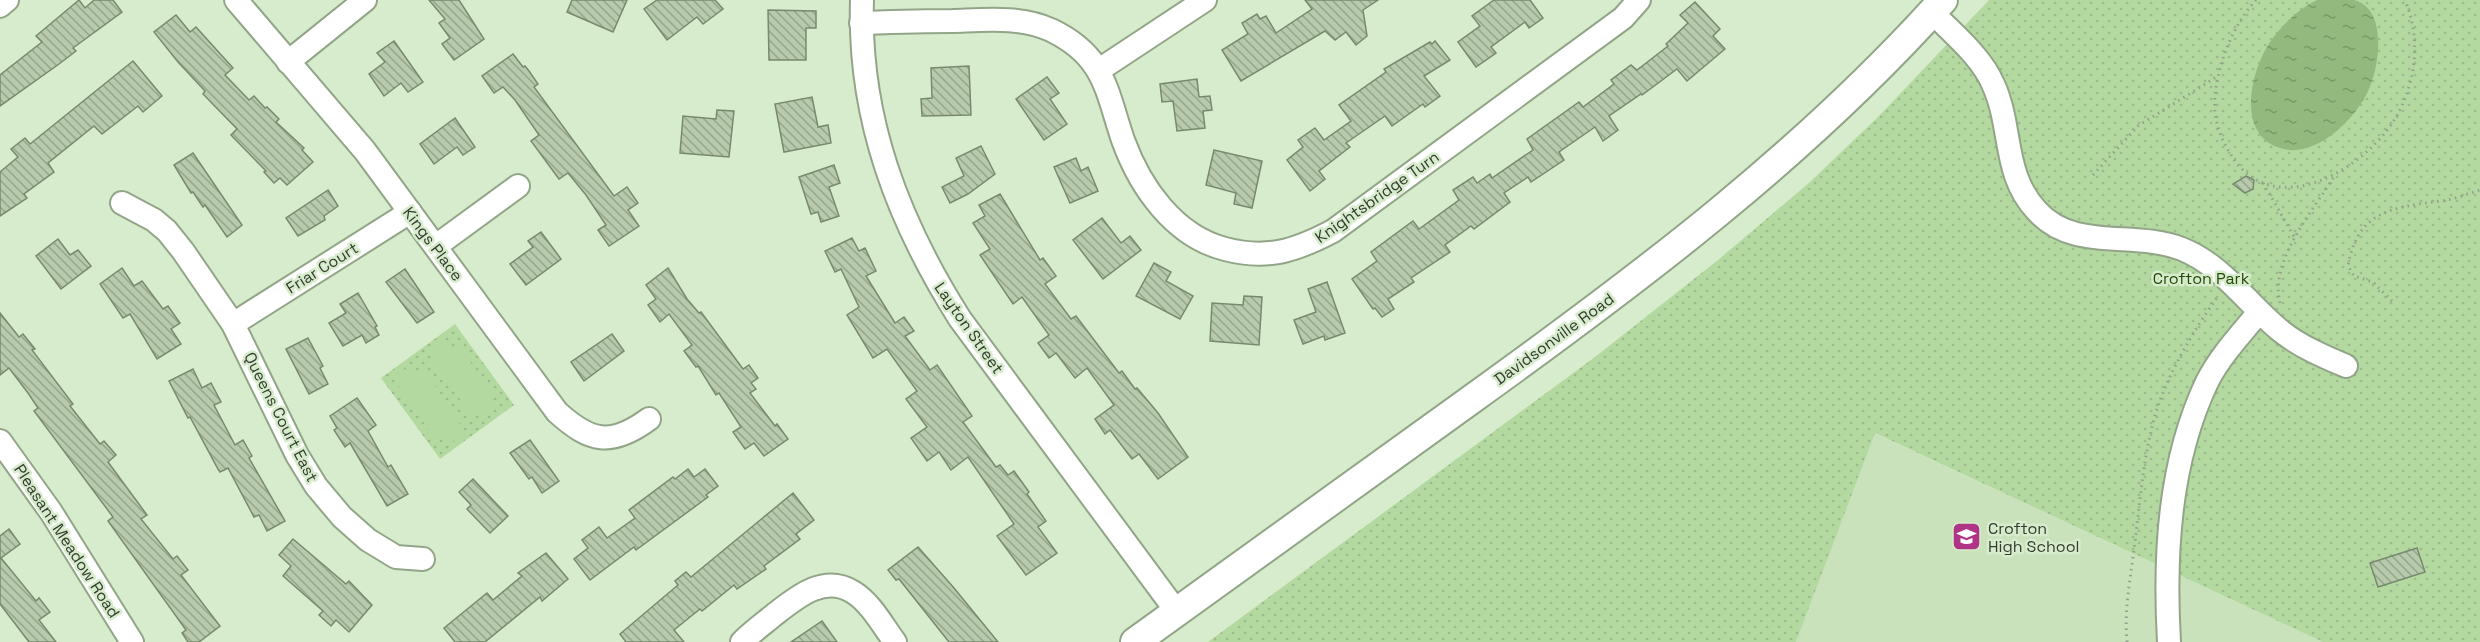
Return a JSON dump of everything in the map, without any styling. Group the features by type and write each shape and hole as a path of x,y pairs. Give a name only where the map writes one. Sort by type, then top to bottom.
{"main road":[{"name":"Davidsonville Road","path":"1136,642 1573,326 1691,237 1796,147 1938,6"}],"street":[{"path":"0,6 8,0"},
{"name":"Kings Place","path":"236,0 353,135 557,412 574,427 588,435 602,438 631,432 649,419"},
{"path":"288,62 365,0"},
{"name":"Layton Street","path":"862,0 861,23 872,121 912,235 960,319 1177,612"},
{"path":"1099,70 1205,0"},
{"name":"Knightsbridge Turn","path":"861,23 1005,19 1030,23 1051,30 1086,55 1099,70 1108,89 1124,141 1143,182 1162,208 1186,231 1214,246 1248,255 1304,247 1333,231 1623,18 1639,0"},
{"path":"1938,6 1993,84 2001,106 2012,168 2024,194 2050,224 2070,234 2143,239 2170,244 2195,254 2229,280 2259,312 2284,334 2346,366"},
{"path":"436,246 518,186"},
{"name":"Queens Court East","path":"122,203 154,220 168,231 233,324 297,455 316,486 342,517 368,540 396,557 423,559"},
{"name":"Friar Court","path":"233,324 410,213"},
{"path":"2169,642 2166,592 2170,516 2182,456 2208,381 2259,312"},
{"name":"Pleasant Meadow Road","path":"0,441 51,512 132,642"},
{"path":"742,642 797,597 820,586 832,585 854,592 866,603 895,642"}],"path":[{"path":"2256,0 2236,29 2218,76 2214,104 2217,127 2235,163 2262,182 2291,188 2312,184 2335,175 2360,159 2383,134 2399,110 2411,78 2416,39 2411,16 2404,0"},
{"path":"2093,175 2138,126 2218,76"},
{"path":"2282,309 2279,297 2280,274 2285,256 2335,175"},
{"path":"2262,182 2295,238"},
{"path":"2392,302 2373,282 2355,276 2348,266 2350,254 2360,233 2378,214 2394,208 2443,201 2480,190"}],"shaded area":[{"name":"Crofton High School","path":"1874,433 2323,642 1796,642"}],"green space":[{"name":"Crofton Park","path":"1989,0 2480,0 2480,642 2323,642 1875,433 1796,642 1208,642 1595,357 1718,260 1810,182 1879,116"},
{"path":"455,324 514,405 440,459 381,378"},
{"path":"445,340 451,348 457,344 496,397 490,401 496,409 483,419 477,411 471,415 433,362 438,358 432,349"},
{"path":"411,365 417,373 423,369 461,422 456,426 462,435 448,445 442,436 436,440 398,387 403,383 397,375"}],"water":[{"path":"2317,0 2354,0 2365,6 2373,16 2377,29 2377,59 2370,87 2352,116 2323,141 2300,150 2289,150 2272,145 2260,135 2253,121 2252,89 2262,56 2270,42 2291,18"}],"building":[{"path":"79,0 85,8 94,0 113,0 122,12 73,48 76,51 0,106 0,75 42,42 36,36"},
{"path":"429,0 459,0 484,39 454,60 442,44 450,38 439,23 445,19"},
{"path":"572,0 627,0 613,32 567,12"},
{"path":"657,0 715,0 723,9 703,24 697,17 667,40 644,9"},
{"path":"1305,0 1378,0 1363,10 1367,36 1356,45 1346,32 1335,40 1325,31 1241,81 1222,50 1248,34 1242,23 1257,14 1260,19 1266,16 1276,33 1312,9"},
{"path":"1494,0 1530,0 1543,18 1529,28 1525,22 1491,47 1496,53 1476,67 1458,42 1480,26 1472,16"},
{"path":"1695,2 1720,29 1713,36 1725,49 1687,81 1677,69 1609,116 1618,130 1603,141 1595,127 1559,152 1564,160 1531,182 1528,177 1504,193 1510,202 1474,229 1471,226 1445,245 1450,252 1411,278 1414,282 1388,299 1394,309 1382,317 1375,308 1373,309 1352,279 1377,261 1371,252 1413,221 1419,229 1459,200 1453,190 1473,177 1477,183 1490,174 1492,178 1533,150 1527,139 1579,102 1583,107 1614,84 1611,80 1631,65 1637,70 1668,46 1666,44 1688,23 1680,15"},
{"path":"768,10 816,11 816,28 806,28 806,60 769,60"},
{"path":"176,15 190,32 196,27 233,68 225,75 249,100 254,96 265,108 267,107 279,119 276,122 304,148 302,150 313,162 287,185 280,178 274,183 264,172 266,171 231,135 237,129 203,94 205,91 154,32"},
{"path":"394,41 423,82 408,92 401,83 384,96 369,74 385,62 377,53"},
{"path":"1435,41 1450,60 1424,76 1440,96 1425,107 1423,104 1392,126 1385,116 1346,143 1350,147 1319,171 1325,179 1310,191 1287,160 1303,147 1298,140 1315,128 1324,140 1351,121 1339,105 1386,72 1384,69"},
{"path":"513,54 529,71 538,84 534,87 614,196 627,187 638,203 628,210 639,226 609,246 598,230 606,225 586,195 568,173 559,179 531,141 539,135 515,100 503,87 494,93 482,76"},
{"path":"133,61 162,96 143,112 138,106 102,134 94,126 48,163 54,172 24,194 27,198 0,216 0,172 18,157 11,149 25,138 30,144"},
{"path":"969,66 971,115 922,116 921,99 932,98 931,68"},
{"path":"1047,77 1059,93 1050,99 1067,124 1044,140 1016,99"},
{"path":"1197,79 1199,97 1210,96 1212,110 1203,111 1205,128 1177,131 1173,101 1162,102 1160,84"},
{"path":"812,97 818,127 828,125 831,143 784,152 775,104"},
{"path":"717,110 734,111 729,157 680,153 683,116 716,119"},
{"path":"455,118 475,147 463,155 457,147 434,164 420,144"},
{"path":"981,146 995,174 968,194 950,203 942,187 964,176 956,158"},
{"path":"1214,150 1262,161 1252,208 1234,204 1236,193 1206,185"},
{"path":"193,153 242,225 227,237 205,205 203,207 193,192 191,193 174,165"},
{"path":"1076,158 1081,171 1088,167 1098,191 1070,203 1054,167"},
{"path":"834,165 840,183 829,187 839,216 821,222 818,212 811,214 799,177"},
{"path":"2246,176 2254,180 2253,189 2245,193 2233,184"},
{"path":"328,190 338,206 324,216 325,220 298,236 286,218"},
{"path":"1000,194 1040,260 1043,258 1056,276 1045,284 1071,319 1076,316 1119,373 1122,371 1135,389 1137,388 1158,413 1188,457 1158,479 1139,454 1132,459 1110,430 1105,434 1095,419 1114,405 1087,368 1075,378 1056,353 1049,358 1038,343 1049,335 1022,297 1013,304 980,255 990,249 973,223 985,216 979,205"},
{"path":"1102,218 1121,243 1130,236 1141,250 1103,279 1073,240"},
{"path":"541,232 561,259 526,285 510,264 533,247 528,241"},
{"path":"852,238 859,251 865,248 876,271 866,276 895,323 904,317 914,331 905,336 930,370 937,365 972,416 963,422 996,467 1000,465 1008,475 1014,471 1046,521 1038,527 1057,553 1026,575 997,536 1014,524 968,457 951,470 939,452 927,461 911,438 927,427 906,399 917,391 887,349 873,358 847,315 859,307 841,269 835,272 825,251"},
{"path":"58,239 70,255 78,250 91,266 61,289 36,256"},
{"path":"1154,263 1171,272 1166,281 1193,296 1180,319 1136,296"},
{"path":"122,268 134,286 142,281 163,309 168,306 180,323 171,329 181,344 157,359 130,314 123,318 100,284"},
{"path":"668,268 687,299 699,313 701,312 743,369 749,365 758,378 751,383 756,389 750,393 788,439 764,456 754,443 745,449 733,432 741,427 719,393 716,395 698,366 696,367 684,351 692,345 669,314 660,322 648,305 656,299 646,285"},
{"path":"405,269 434,312 417,323 386,282"},
{"path":"1327,282 1345,333 1325,340 1324,336 1303,344 1294,320 1316,312 1308,289"},
{"path":"358,293 377,326 375,327 379,335 366,343 362,335 343,346 329,323 346,313 340,304"},
{"path":"1244,296 1262,297 1259,345 1210,341 1212,303 1243,305"},
{"path":"0,313 19,337 23,334 35,349 32,350 73,404 70,406 100,444 104,441 116,455 108,462 147,515 141,519 173,559 177,556 188,570 181,575 220,626 199,642 188,642 182,633 186,630 108,521 113,517 34,411 38,408 28,393 9,368 0,375"},
{"path":"612,334 624,351 584,381 571,362"},
{"path":"308,338 323,366 320,368 328,384 309,394 286,349"},
{"path":"193,369 202,388 211,383 221,402 214,405 235,445 243,440 252,456 249,458 285,521 267,531 259,515 254,517 228,468 220,472 218,469 169,381"},
{"path":"357,398 376,425 368,431 388,467 391,465 408,494 387,506 350,443 345,447 334,430 337,428 330,416"},
{"path":"530,440 559,481 542,493 532,477 529,479 510,453"},
{"path":"688,469 694,477 705,469 718,486 706,495 708,497 636,550 634,547 590,580 574,559 588,548 582,540 599,527 607,538 635,518 629,510 673,477 675,479"},
{"path":"473,479 508,516 490,533 467,509 471,505 459,492"},
{"path":"793,493 814,520 796,534 800,539 764,566 766,569 737,589 734,585 674,630 684,642 626,642 620,634 678,585 675,581 686,572 691,577"},
{"path":"9,529 20,544 1,558 36,601 39,598 50,612 39,620 56,642 29,642 0,604 0,536"},
{"path":"293,539 346,584 349,581 372,605 349,632 336,620 331,626 319,615 323,611 283,576 291,566 279,555"},
{"path":"918,547 998,642 949,642 899,579 896,580 888,570"},
{"path":"2417,548 2425,572 2378,587 2370,563"},
{"path":"546,553 568,579 542,601 540,597 485,642 455,642 444,628 487,593 493,600 522,576 518,573"},
{"path":"822,621 837,642 791,642"}],"place":[{"name":"Crofton High School","path":"1967,537"}]}
